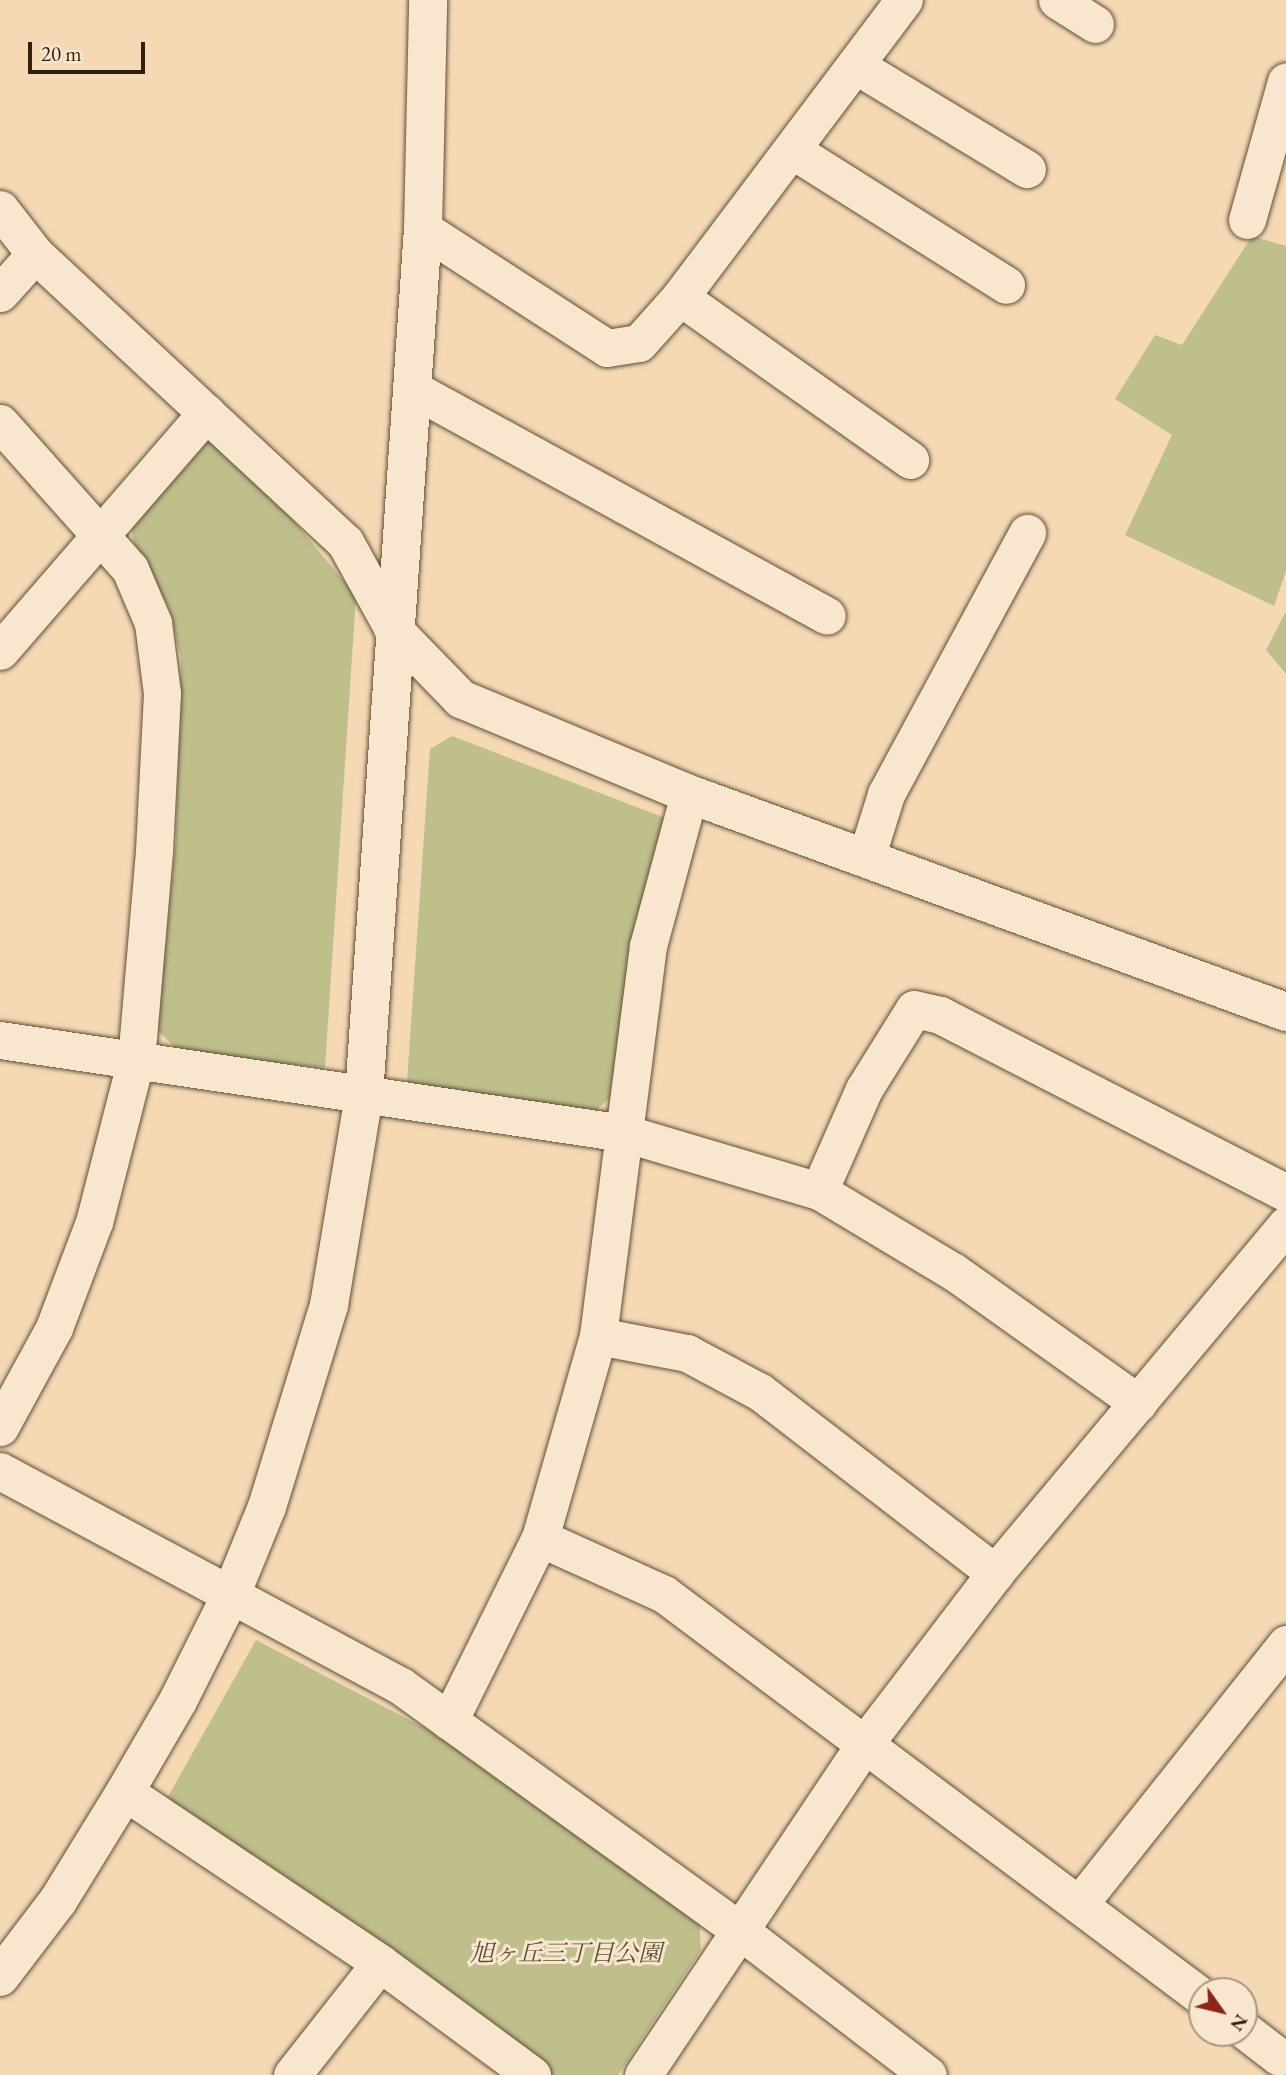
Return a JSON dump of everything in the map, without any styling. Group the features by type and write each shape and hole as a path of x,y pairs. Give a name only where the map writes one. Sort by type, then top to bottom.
{"street":[{"path":"0,1978 58,1901 125,1792 178,1701 230,1595 267,1507 329,1305 364,1096 393,629 423,229 428,0"},
{"path":"423,229 607,348 639,343 680,297 904,0"},
{"path":"1057,0 1095,24"},
{"path":"855,65 1027,169"},
{"path":"1247,220 1286,81"},
{"path":"792,150 1006,285"},
{"path":"0,209 35,254 345,542 393,629 461,699 689,794 1286,1012"},
{"path":"0,293 35,254"},
{"path":"680,297 910,460"},
{"path":"411,388 827,616"},
{"path":"0,651 103,537 206,413"},
{"path":"0,424 130,569 153,622 162,693 155,851 136,1059 94,1222 54,1328 0,1427"},
{"path":"866,858 886,794 1027,533"},
{"path":"449,1721 540,1538 597,1336 648,946 689,794"},
{"path":"819,1191 864,1089 914,1009 940,1015 1286,1193"},
{"path":"0,1040 624,1133 819,1191 954,1272 1138,1403"},
{"path":"643,2075 866,1742 995,1573 1286,1224"},
{"path":"597,1336 687,1353 760,1392 995,1573"},
{"path":"0,1471 401,1686 740,1930 928,2075"},
{"path":"540,1538 664,1594 866,1742 1188,1986"},
{"path":"1080,1903 1286,1644"},
{"path":"125,1792 380,1963 532,2075"},
{"path":"292,2075 380,1963"},
{"path":"1258,2043 1277,2060"}],"green space":[{"path":"1252,236 1286,246 1286,571 1274,606 1125,535 1172,435 1115,399 1155,335 1182,345"},
{"path":"203,434 283,508 356,596 325,1068 180,1052 157,1030 176,839 181,659 170,610 133,541 131,519"},
{"path":"1286,611 1286,674 1266,650"},
{"path":"452,736 665,818 614,1093 591,1116 407,1082 430,749"},
{"name":"旭ヶ丘三丁目公園","path":"256,1640 442,1737 699,1916 701,1950 618,2075 551,2075 389,1953 165,1802"}]}
